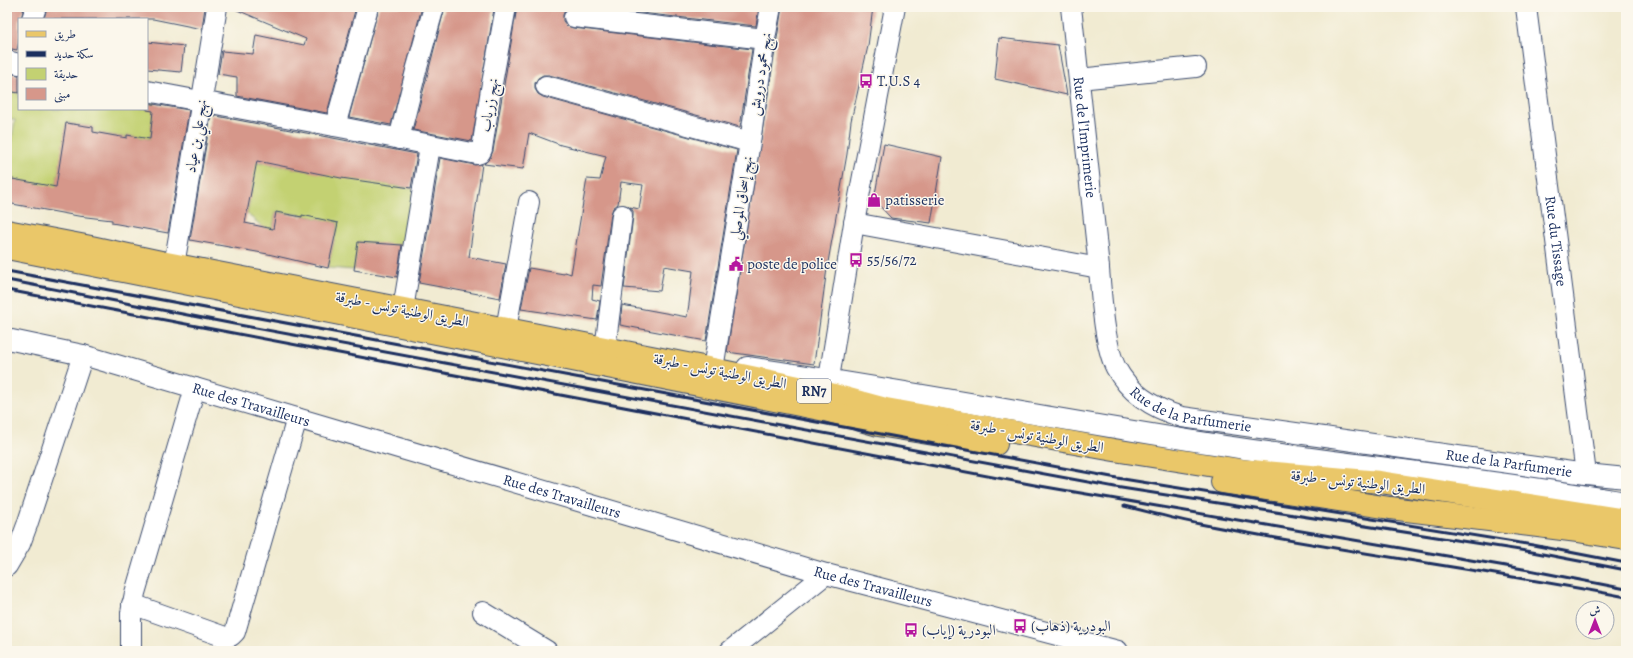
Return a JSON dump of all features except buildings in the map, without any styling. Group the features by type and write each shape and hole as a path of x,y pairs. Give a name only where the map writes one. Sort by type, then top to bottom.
{"main road":[{"name":"الطريق الوطنية تونس - طبرقة","path":"7,231 175,260 403,308 714,366 886,409 1114,450 1240,470 1380,482 1626,520"},
{"name":"الطريق الوطنية تونس - طبرقة","path":"7,248 827,394 878,425 1213,481 1390,508 1578,531 1626,539"}],"street":[{"path":"32,18 36,7"},
{"name":"نهج علي بن عياد","path":"175,260 217,7"},
{"path":"336,126 368,7"},
{"path":"399,139 434,7"},
{"name":"نهج زرياب","path":"430,146 474,154 480,153 506,7"},
{"name":"نهج محمود درويش","path":"750,142 771,7"},
{"path":"895,7 854,223 827,394 1174,438 1626,502"},
{"name":"Rue de l'Imprimerie","path":"1071,7 1099,268"},
{"name":"Rue du Tissage","path":"1526,7 1586,474"},
{"path":"574,17 765,39"},
{"path":"7,61 18,64"},
{"path":"1079,79 1196,67"},
{"name":"نهج إسحاق الموصلي","path":"546,86 750,142 714,366"},
{"path":"148,91 336,126 430,146 403,308"},
{"path":"506,327 529,202"},
{"path":"606,345 622,214"},
{"path":"7,221 175,260"},
{"path":"854,223 1099,268"},
{"name":"Rue de la Parfumerie","path":"1099,268 1110,354 1128,386 1148,403 1158,409 1182,417 1586,474 1626,478"},
{"name":"Rue des Travailleurs","path":"7,339 83,355 826,574 1107,650"},
{"path":"7,566 20,544 27,525 83,355"},
{"path":"131,651 132,604 195,388"},
{"path":"132,604 225,637 231,636 234,632 304,420"},
{"path":"255,608 304,420"},
{"path":"730,651 826,574"},
{"path":"483,612 547,651"}],"green space":[{"path":"7,91 18,93 18,110 148,110 148,99 155,100 150,139 127,135 127,138 93,132 93,127 67,123 56,188 7,178 7,165 15,120 7,118"},
{"path":"241,159 414,189 410,246 359,242 354,270 328,268 338,223 302,215 276,212 272,232 263,227 247,214 253,181 240,178"}],"railway":[{"path":"7,271 1117,478 1533,545 1626,563"},
{"path":"7,280 234,324 1115,487 1532,552 1626,570"},
{"path":"7,290 1040,486 1529,570 1626,589"},
{"path":"1124,506 1191,522 1253,534 1626,597"}],"place":[{"name":"T.U.S 4","path":"866,81"},
{"name":"patisserie","path":"874,200"},
{"name":"55/56/72","path":"856,260"},
{"name":"poste de police","path":"736,264"},
{"name":"البودرية (ذهاب)","path":"1020,626"},
{"name":"البودرية (إياب)","path":"911,630"}]}
